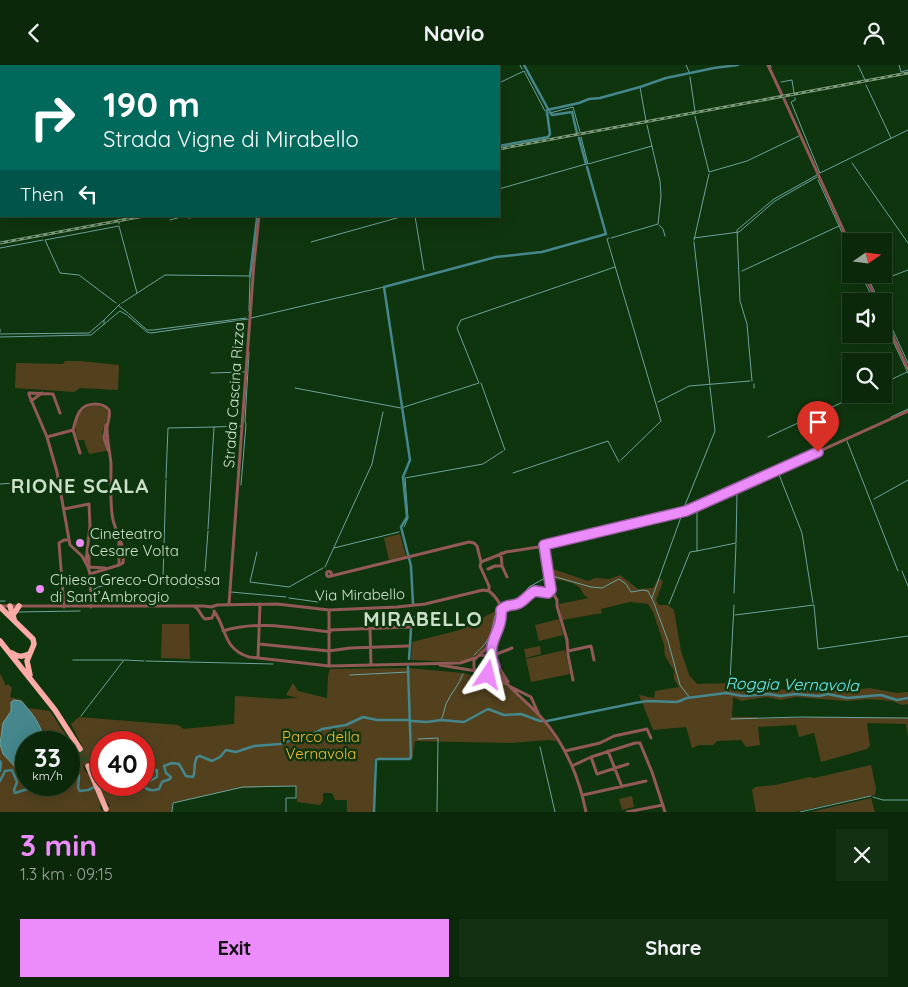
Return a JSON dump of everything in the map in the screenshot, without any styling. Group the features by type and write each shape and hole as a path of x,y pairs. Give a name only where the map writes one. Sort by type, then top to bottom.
{"highway":[{"path":"10,606 12,617"},
{"path":"12,617 19,606"},
{"path":"0,607 33,639 34,644 29,654 28,669 31,680"},
{"path":"0,641 69,731"},
{"path":"8,651 16,656 29,654"},
{"path":"88,766 106,809"}],"street":[{"path":"768,65 782,95"},
{"path":"784,99 845,233"},
{"name":"Strada Cascina Rizza","path":"229,604 253,273 259,217"},
{"path":"892,334 908,369"},
{"path":"60,413 53,394 29,393 47,437 57,472 68,540 70,545 86,561"},
{"path":"31,401 42,393"},
{"path":"80,453 73,430 80,410 85,406 94,404 106,407 110,414 107,428 110,453 111,509 112,518 119,534 119,565 90,574"},
{"path":"481,562 501,553 544,545 686,511 908,411"},
{"path":"47,437 73,430"},
{"path":"64,509 89,504 90,526 86,561 90,574 91,607"},
{"path":"88,567 90,556 89,539"},
{"path":"64,607 59,543 68,540"},
{"path":"331,576 469,542 474,543 477,546 481,562 480,566 489,586 489,591 501,610 502,617 491,652 494,664"},
{"path":"544,545 551,590 555,595 567,640 573,680"},
{"path":"501,553 502,566 507,577"},
{"path":"488,569 502,566"},
{"path":"88,567 108,569"},
{"name":"Via Mirabello","path":"213,609 217,606 229,604 260,603 330,610 411,606 483,590 489,591"},
{"path":"548,593 551,590"},
{"path":"501,610 510,604 518,604 535,591 555,595"},
{"path":"258,658 260,603"},
{"path":"193,606 201,612 204,619 212,618 220,624"},
{"path":"0,607 206,606 213,609 227,640 236,651 245,656 329,666 460,663 480,655 493,642"},
{"path":"201,612 206,606"},
{"path":"212,618 213,609"},
{"path":"329,666 330,610"},
{"path":"223,631 241,626 260,625 330,631 411,627"},
{"path":"370,629 371,665"},
{"path":"259,643 329,651 408,646"},
{"path":"568,651 591,647 594,660"},
{"path":"488,675 492,673 494,655 512,648"},
{"path":"480,655 487,656 508,684 546,722 572,766 583,795 586,812"},
{"path":"475,658 473,666 476,671"},
{"path":"422,663 447,665 488,675 530,697 539,715"},
{"path":"564,751 600,743 614,736 647,729 651,738"},
{"path":"572,766 608,751 640,743 657,785 665,812"},
{"path":"608,751 622,787"},
{"path":"591,757 597,775 628,764"},
{"path":"583,795 646,781"},
{"path":"627,812 663,805"}],"green space":[{"path":"65,361 119,365 118,390 80,388 74,392 15,388 16,363 63,364"},
{"path":"94,405 105,408 109,415 102,432 106,451 89,454 84,440 78,440 76,423 83,410"},
{"path":"400,534 406,556 389,560 384,538"},
{"path":"553,569 588,581 595,578 610,579 620,575 638,589 653,588 658,579 661,579 663,582 656,600 659,605 668,605 674,610 681,651 689,675 697,684 731,683 731,691 733,686 745,691 820,688 832,690 846,687 853,690 869,688 897,693 908,692 908,704 902,705 892,701 869,699 847,701 796,697 781,700 766,697 741,701 733,697 732,717 757,717 758,719 819,717 908,718 908,737 906,724 867,723 870,746 867,749 821,762 814,733 799,737 796,725 758,727 760,745 746,747 741,740 717,741 713,745 699,745 692,748 686,727 653,730 639,695 654,698 655,691 679,687 674,679 674,671 665,656 664,645 653,612 648,604 630,602 601,609 602,613 562,620 559,604 589,598 575,585 553,579"},
{"path":"499,609 497,626 490,642 485,649 471,659 443,662 411,660 412,642 460,630"},
{"path":"559,619 563,635 539,641 535,625"},
{"path":"162,624 189,624 190,659 161,658"},
{"path":"540,646 541,654 526,658 524,649"},
{"path":"565,650 570,674 531,682 526,659"},
{"name":"Parco della Vernavola","path":"408,668 463,673 505,685 539,716 557,741 511,743 415,741 412,760 374,760 374,812 347,812 347,800 335,800 332,793 323,793 323,801 320,805 297,802 296,786 239,788 172,803 172,812 0,812 0,673 6,686 8,684 12,688 10,697 22,700 28,708 50,711 63,731 15,731 15,796 80,796 80,747 82,746 80,731 74,731 71,724 79,717 178,725 184,729 234,724 235,696 282,699 298,698 286,695 293,683 298,691 327,698 330,669"},
{"path":"871,765 876,789 875,795 795,812 756,812 752,790 755,787 775,785 810,777 814,778"},
{"path":"632,796 634,807 622,810 619,799"},
{"path":"871,798 875,812 810,812"}],"water":[{"path":"14,700 21,701 33,715 41,731 15,731 15,767 3,754 0,744 3,723 11,711 11,702"}],"waterway":[{"path":"520,65 522,69"},
{"path":"524,65 548,109"},
{"path":"686,65 689,72"},
{"path":"547,110 600,98 666,78 738,65"},
{"path":"858,65 865,80"},
{"path":"899,65 901,72 908,70"},
{"path":"500,83 524,71 545,111"},
{"path":"690,77 695,111"},
{"path":"781,82 792,80 794,93"},
{"path":"866,85 891,138"},
{"path":"640,87 646,121"},
{"path":"795,98 791,102 820,173 908,130"},
{"path":"550,113 573,107 580,132"},
{"path":"500,146 548,137 550,134 547,112"},
{"path":"550,112 552,115 572,112 577,133"},
{"path":"695,116 709,172 747,161 799,136"},
{"path":"611,238 658,224 661,196 660,181 647,125"},
{"path":"581,137 588,164 652,146"},
{"path":"579,138 586,164"},
{"path":"852,163 908,243"},
{"path":"500,189 586,164"},
{"path":"413,604 411,566 401,527 407,517 403,477 410,460 384,287 496,257 542,252 606,234 587,167"},
{"path":"694,240 709,174"},
{"path":"752,381 747,324 740,301 737,230 774,199 817,175"},
{"path":"694,238 739,232 775,201 817,177"},
{"path":"818,180 842,233"},
{"path":"170,220 181,217"},
{"path":"311,242 400,217"},
{"path":"415,217 424,270"},
{"path":"250,276 257,218"},
{"path":"659,225 663,229 665,236"},
{"path":"116,303 79,275 60,273 45,240 119,226 137,293"},
{"path":"742,271 839,226"},
{"path":"609,238 607,239 661,421 621,460"},
{"path":"0,248 43,240"},
{"path":"694,242 710,385"},
{"path":"295,388 401,408 479,383 457,328 461,320 615,267"},
{"path":"875,293 871,284 908,270"},
{"path":"122,303 165,275 250,276 249,311"},
{"path":"865,283 870,293"},
{"path":"251,318 384,287"},
{"path":"104,324 104,320 120,304"},
{"path":"119,306 128,313"},
{"path":"0,337 91,335 120,311 127,315"},
{"path":"129,314 147,330 246,318"},
{"path":"128,316 147,332 151,333 248,319"},
{"path":"0,334 89,333 104,320"},
{"path":"892,328 908,363"},
{"path":"892,339 908,373"},
{"path":"241,485 249,352"},
{"path":"211,373 245,372"},
{"path":"892,379 907,372"},
{"path":"658,402 689,386 750,381"},
{"path":"481,383 505,450"},
{"path":"683,510 715,431 710,387"},
{"path":"768,437 842,402"},
{"path":"891,417 908,409"},
{"path":"325,567 372,464 383,412"},
{"path":"211,478 214,427 241,426"},
{"path":"166,478 168,428 214,427"},
{"path":"513,473 608,441 619,462"},
{"path":"847,441 898,571"},
{"path":"404,527 408,518 405,478 483,464 503,451"},
{"path":"778,472 802,533 813,603"},
{"path":"208,529 211,479"},
{"path":"163,578 166,480"},
{"path":"874,499 908,480"},
{"path":"0,484 16,483"},
{"path":"604,533 685,516 697,511 697,551 736,543 737,495"},
{"path":"652,598 681,517"},
{"path":"205,571 208,531"},
{"path":"334,548 399,532"},
{"path":"539,545 591,533"},
{"path":"734,593 736,544"},
{"path":"669,604 690,552 697,551"},
{"path":"257,552 250,582 289,587 323,568"},
{"path":"902,571 908,586"},
{"path":"507,603 519,599 529,587 545,578 556,577 591,587 602,588 619,579 626,584 631,592 648,591 668,641 680,685 690,698"},
{"path":"93,590 98,587 131,581 151,583 163,581 182,586 190,584 199,588"},
{"path":"231,592 286,597"},
{"path":"289,598 320,601"},
{"path":"0,601 5,601"},
{"path":"726,693 730,681 734,605"},
{"path":"735,615 814,605 818,649 908,636"},
{"path":"474,655 489,638 498,607"},
{"path":"18,612 80,611"},
{"path":"412,625 414,617"},
{"path":"409,659 411,629"},
{"path":"73,660 123,660"},
{"path":"81,716 124,660 144,661"},
{"path":"146,661 273,664"},
{"path":"374,812 376,760 409,759 411,757 408,667"},
{"path":"350,675 409,672"},
{"path":"441,720 446,704 463,674"},
{"name":"Roggia Vernavola","path":"412,721 427,722 441,720 464,722 488,709 504,715 521,714 540,721 547,721 647,701 677,702 687,698 726,693 743,696 769,694 780,696 795,694 819,696 828,694 847,698 881,695 897,700 908,698"},
{"name":"Roggia Vernavola","path":"155,790 159,789 162,782 170,779 171,777 166,773 164,766 172,763 179,764 186,776 193,777 196,759 200,756 212,761 220,757 226,750 236,752 254,746 280,744 296,738 307,737 322,729 346,725 363,717 377,720 408,720"},
{"path":"731,719 801,717 908,718"},
{"path":"418,739 438,738 437,812"},
{"path":"540,747 555,812"},
{"name":"Roggia Vernavola","path":"0,761 0,771"},
{"name":"Roggia Vernavola","path":"0,781 5,771 12,770 15,777"},
{"name":"Roggia Vernavola","path":"155,770 157,770 157,777 155,778"},
{"path":"172,812 173,803 243,787 296,786 296,798 286,798 286,812"},
{"name":"Roggia Vernavola","path":"15,787 15,793"},
{"name":"Roggia Vernavola","path":"80,791 90,789"},
{"path":"800,812 871,796"},
{"path":"873,797 883,800 908,800"}],"tunnel":[{"path":"80,749 88,766"}],"railway":[{"path":"500,149 908,73"},
{"path":"0,243 139,217"}],"place":[{"name":"Cineteatro Cesare Volta","path":"80,543"},
{"name":"Chiesa Greco-Ortodossa di Sant’Ambrogio","path":"40,589"}],"district":[{"name":"RIONE SCALA","path":"80,486"},
{"name":"MIRABELLO","path":"423,619"}],"route":[{"path":"488,675 494,671 495,667 491,652 502,617 501,610 510,604 518,604 535,591 548,593 551,590 544,545 551,545 686,511 818,452"}]}
